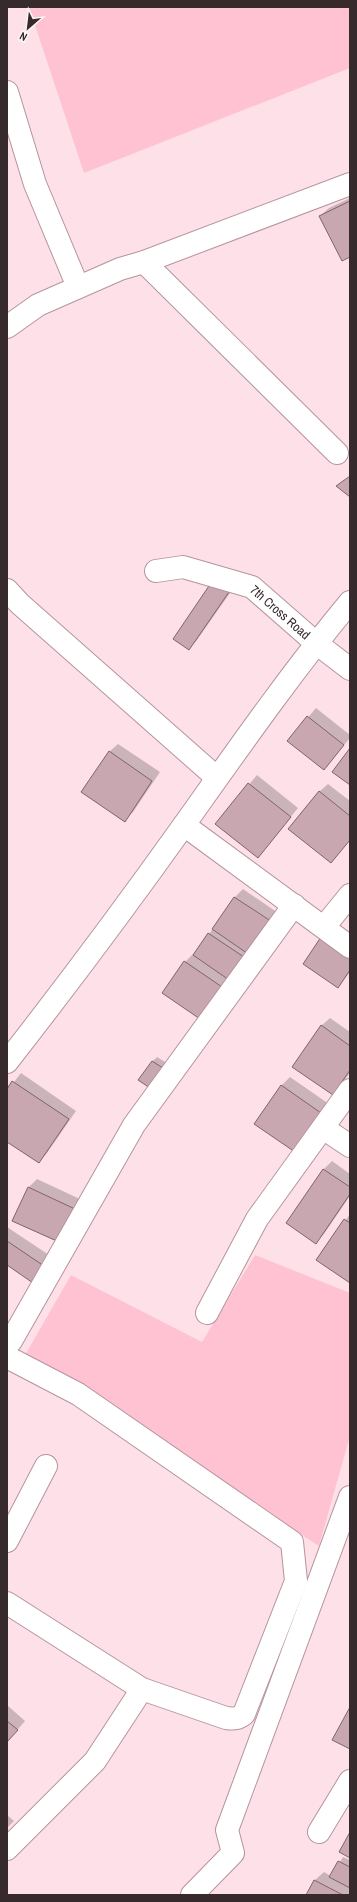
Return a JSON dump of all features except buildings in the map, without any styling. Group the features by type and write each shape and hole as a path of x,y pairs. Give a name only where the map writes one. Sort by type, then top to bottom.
{"street":[{"path":"7,92 35,184 78,288"},
{"path":"7,327 38,305 120,269 144,262 350,184"},
{"path":"144,262 337,453"},
{"name":"7th Cross Road","path":"156,571 183,567 252,587 316,643 350,669"},
{"path":"7,590 20,604 216,778"},
{"path":"7,1062 52,1005 184,825 216,778 316,643 350,602"},
{"path":"184,825 350,947"},
{"path":"324,927 350,895"},
{"path":"7,1603 142,1689 226,1718 239,1718 244,1714 296,1581 292,1542 78,1394 9,1349 134,1125 294,905"},
{"path":"207,1313 257,1219 350,1090"},
{"path":"323,1128 350,1146"},
{"path":"7,1541 46,1466"},
{"path":"192,1895 233,1853 228,1830 350,1497"},
{"path":"7,1849 95,1762 142,1689"},
{"path":"319,1832 350,1781"}],"shaded area":[{"path":"29,7 350,7 350,68 84,173"},
{"path":"255,1255 350,1293 350,1436 319,1546 24,1357 71,1275 202,1342"}]}
